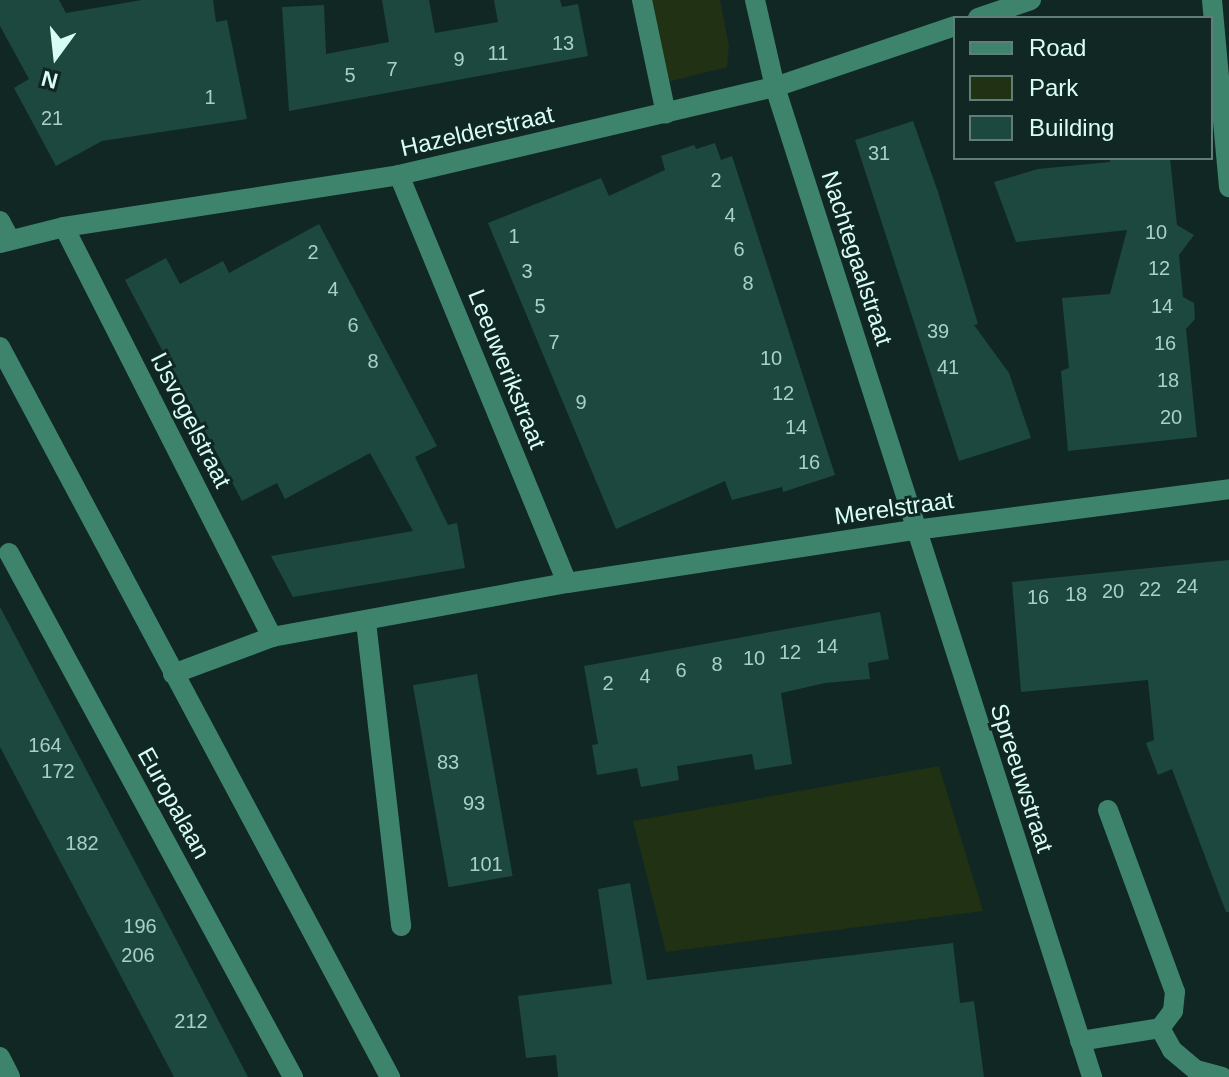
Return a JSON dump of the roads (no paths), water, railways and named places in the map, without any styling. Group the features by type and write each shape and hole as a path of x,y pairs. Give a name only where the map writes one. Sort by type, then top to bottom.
{"street":[{"path":"642,0 666,114"},
{"name":"Nachtegaalstraat","path":"755,0 775,87 915,530"},
{"path":"984,16 1031,0"},
{"path":"1212,0 1229,187"},
{"name":"Hazelderstraat","path":"5,242 64,227 399,175 775,87 953,27"},
{"name":"Leeuwerikstraat","path":"399,175 567,583"},
{"path":"0,221 5,242"},
{"name":"IJsvogelstraat","path":"64,227 272,637"},
{"path":"0,347 390,1077"},
{"name":"Merelstraat","path":"567,583 915,530 1229,489"},
{"name":"Spreeuwstraat","path":"915,530 1092,1077"},
{"name":"Europalaan","path":"9,553 293,1077"},
{"path":"173,674 272,637 567,583"},
{"path":"366,622 401,926"},
{"path":"1080,1041 1160,1028 1173,1011 1175,992 1108,810"},
{"path":"1160,1028 1172,1050 1195,1073 1222,1077"},
{"path":"0,1057 10,1077"}]}
